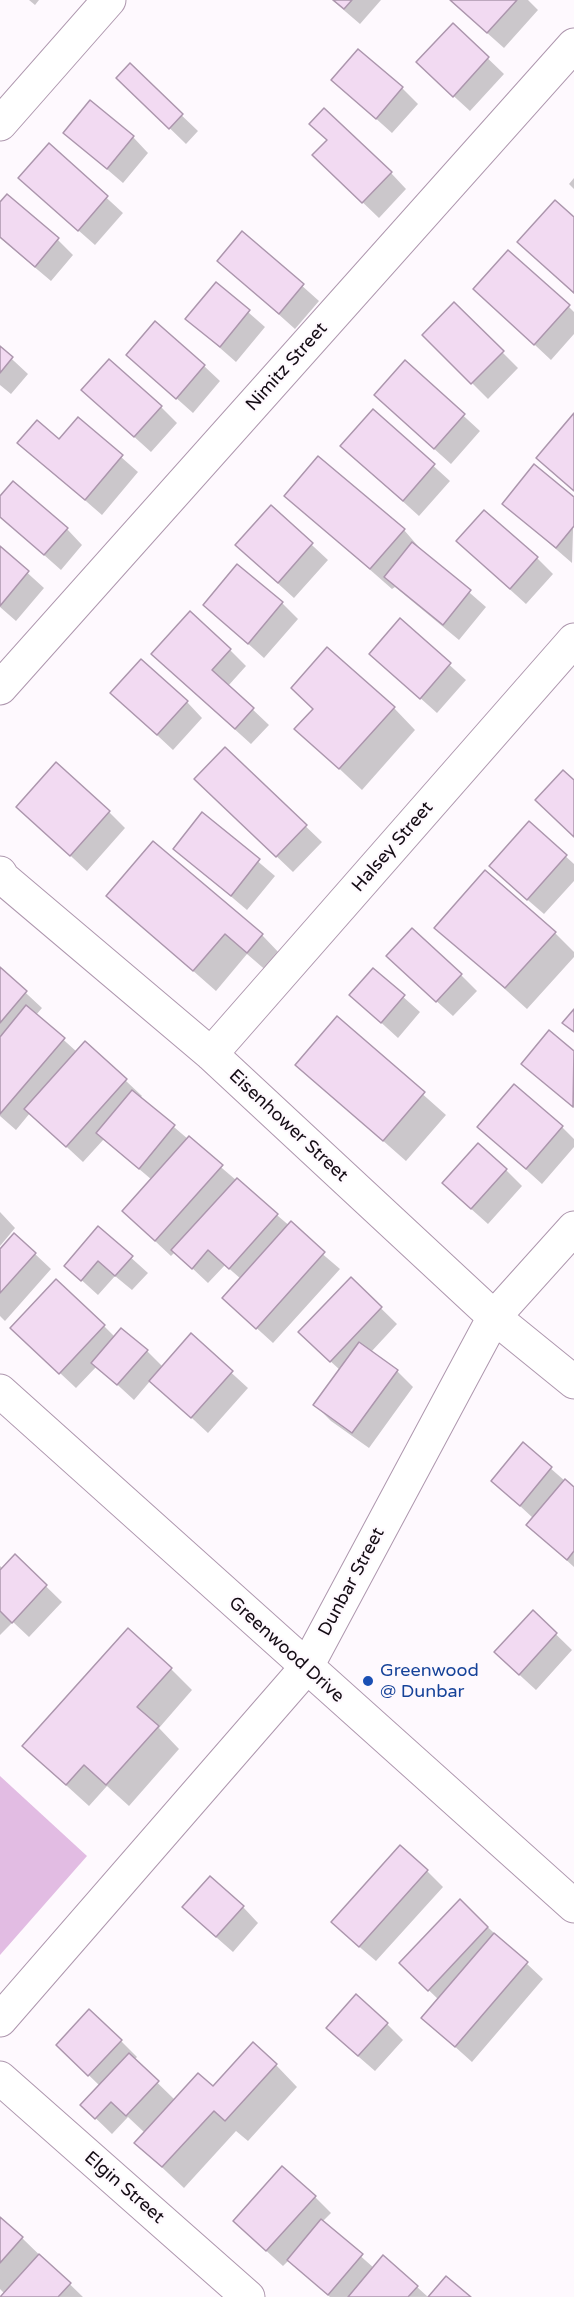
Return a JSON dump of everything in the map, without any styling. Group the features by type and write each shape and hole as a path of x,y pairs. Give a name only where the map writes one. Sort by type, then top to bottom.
{"street":[{"path":"0,124 109,0"},
{"name":"Nimitz Street","path":"0,688 574,45"},
{"name":"Halsey Street","path":"211,1054 574,640"},
{"name":"Eisenhower Street","path":"0,873 211,1054 494,1317 574,1382"},
{"name":"Dunbar Street","path":"0,2020 306,1668 494,1317 574,1228"},
{"name":"Greenwood Drive","path":"0,1391 306,1668 574,1906"},
{"name":"Elgin Street","path":"0,2078 248,2297"}],"shaded area":[{"path":"0,1776 87,1856 0,1955"}],"building":[{"path":"333,0 352,0 344,9"},
{"path":"450,0 517,0 487,33"},
{"path":"453,23 489,57 453,97 416,62"},
{"path":"358,49 403,87 376,119 331,80"},
{"path":"130,63 183,114 169,129 116,78"},
{"path":"90,100 134,136 107,169 63,133"},
{"path":"324,108 392,172 362,203 312,155 327,140 309,124"},
{"path":"49,143 108,196 78,231 18,178"},
{"path":"7,194 59,238 35,267 0,237 0,202"},
{"path":"555,200 574,217 574,293 517,242"},
{"path":"242,231 304,284 279,314 217,261"},
{"path":"508,250 570,305 534,345 473,289"},
{"path":"216,282 250,310 220,347 185,319"},
{"path":"454,302 504,351 471,384 422,335"},
{"path":"155,321 205,365 176,399 126,355"},
{"path":"0,346 13,357 0,373"},
{"path":"109,359 162,406 134,437 81,390"},
{"path":"405,360 465,414 434,449 374,395"},
{"path":"373,409 435,464 403,501 340,446"},
{"path":"574,413 574,491 536,458"},
{"path":"78,417 123,455 85,500 17,443 37,420 59,439"},
{"path":"318,456 405,529 370,569 284,496"},
{"path":"534,464 574,497 574,526 556,548 502,504"},
{"path":"13,481 68,528 44,555 0,517 0,496"},
{"path":"271,505 313,543 278,583 235,545"},
{"path":"484,510 538,557 510,589 456,541"},
{"path":"412,542 471,590 443,625 384,577"},
{"path":"0,546 29,571 0,606"},
{"path":"237,564 283,602 248,644 203,605"},
{"path":"190,611 231,649 212,670 254,708 235,729 151,654"},
{"path":"400,618 451,663 420,699 369,654"},
{"path":"327,647 395,707 339,769 294,729 313,709 291,688"},
{"path":"141,659 188,701 157,735 110,693"},
{"path":"225,747 307,825 276,857 194,779"},
{"path":"56,762 110,811 70,856 16,807"},
{"path":"563,770 574,780 574,837 535,800"},
{"path":"202,812 260,859 231,896 173,849"},
{"path":"529,821 567,855 527,900 489,866"},
{"path":"153,841 263,934 247,953 225,934 193,971 106,896"},
{"path":"485,870 556,932 505,988 434,928"},
{"path":"412,928 462,974 436,1002 386,956"},
{"path":"0,967 27,991 0,1023"},
{"path":"373,968 405,995 381,1023 349,995"},
{"path":"26,1005 65,1038 0,1114 0,1037"},
{"path":"574,1009 574,1032 562,1023"},
{"path":"337,1016 425,1092 383,1141 295,1065"},
{"path":"549,1030 574,1051 573,1107 521,1064"},
{"path":"85,1041 127,1079 66,1147 24,1109"},
{"path":"514,1084 563,1126 526,1169 477,1127"},
{"path":"132,1090 175,1125 139,1169 96,1133"},
{"path":"189,1136 223,1165 155,1241 122,1211"},
{"path":"478,1143 507,1169 471,1209 442,1183"},
{"path":"237,1178 278,1214 229,1269 208,1250 192,1269 171,1250"},
{"path":"291,1221 325,1252 256,1329 222,1298"},
{"path":"98,1226 133,1256 115,1276 98,1261 81,1281 64,1266"},
{"path":"14,1233 36,1253 0,1293 0,1249"},
{"path":"351,1277 382,1307 330,1362 298,1332"},
{"path":"56,1279 105,1325 59,1374 10,1328"},
{"path":"121,1328 148,1350 117,1385 91,1363"},
{"path":"191,1333 233,1371 191,1418 149,1381"},
{"path":"359,1342 398,1370 352,1433 313,1405"},
{"path":"523,1442 552,1467 520,1506 491,1481"},
{"path":"565,1479 574,1487 574,1551 567,1560 526,1525"},
{"path":"15,1554 47,1585 12,1623 0,1611 0,1570"},
{"path":"533,1610 557,1633 519,1675 494,1652"},
{"path":"128,1628 172,1668 137,1707 159,1726 106,1785 84,1765 66,1785 22,1746"},
{"path":"400,1845 428,1870 359,1947 331,1922"},
{"path":"210,1876 244,1906 216,1937 182,1907"},
{"path":"460,1899 488,1927 428,1991 399,1963"},
{"path":"494,1933 528,1962 455,2047 421,2018"},
{"path":"356,1994 388,2023 358,2056 326,2028"},
{"path":"89,2009 122,2040 88,2076 56,2045"},
{"path":"253,2042 277,2064 225,2121 214,2111 162,2167 134,2143 198,2073 213,2086"},
{"path":"129,2053 159,2081 126,2116 111,2102 95,2119 80,2105"},
{"path":"282,2166 316,2196 266,2251 233,2221"},
{"path":"0,2217 23,2237 0,2263"},
{"path":"321,2219 363,2254 328,2295 287,2260"},
{"path":"39,2254 71,2283 58,2297 0,2297"},
{"path":"383,2255 418,2286 408,2297 348,2297"},
{"path":"446,2276 471,2297 428,2297"}],"place":[{"name":"Greenwood @ Dunbar","path":"368,1681"}]}
